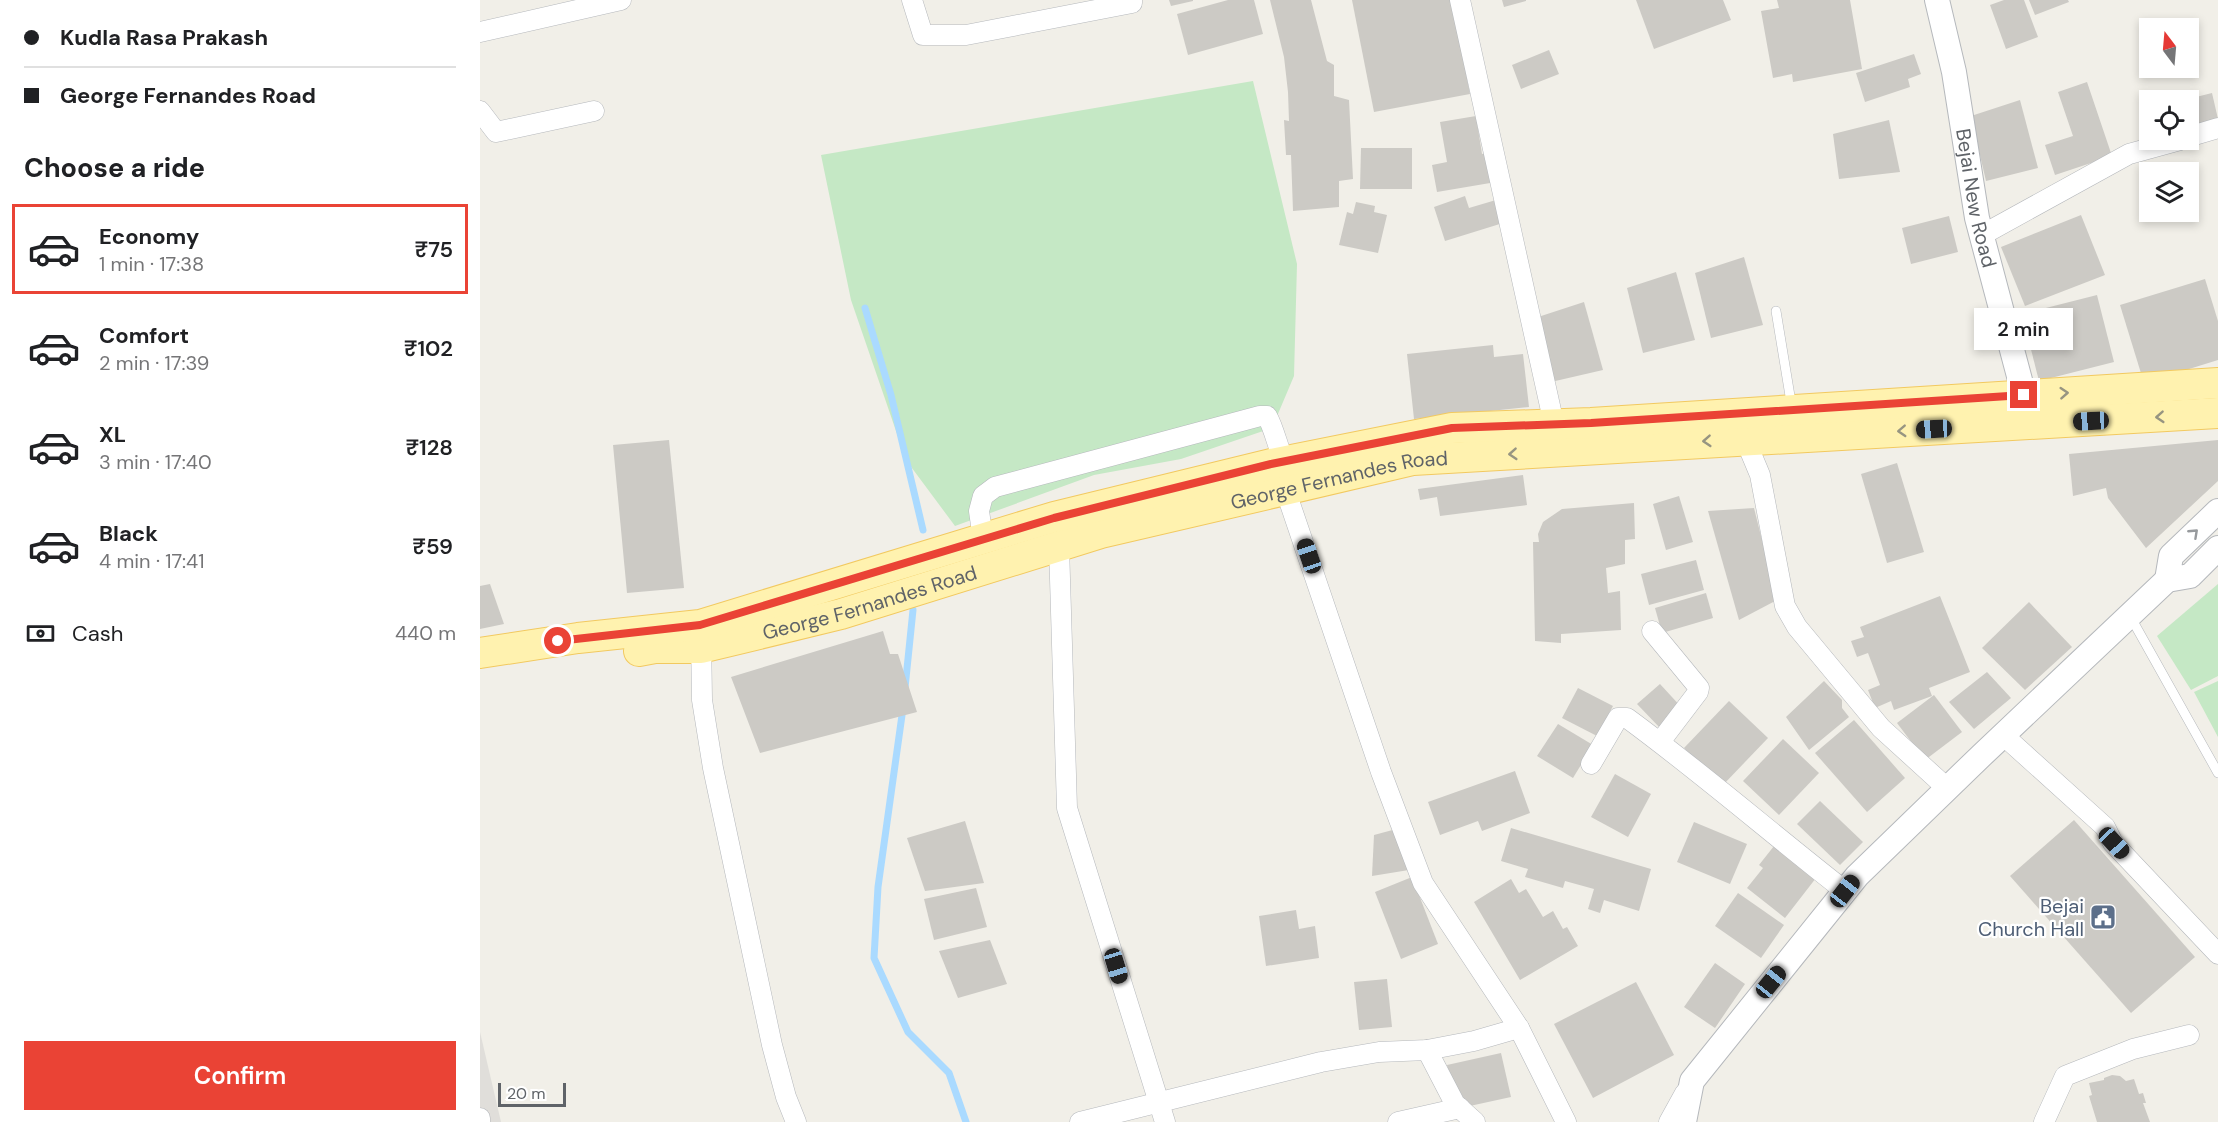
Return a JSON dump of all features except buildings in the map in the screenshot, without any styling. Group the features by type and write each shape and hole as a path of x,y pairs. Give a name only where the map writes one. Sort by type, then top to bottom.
{"main road":[{"name":"George Fernandes Road","path":"480,653 578,638 701,636 841,614 1284,475 1452,428 1554,424 2218,383"},
{"name":"George Fernandes Road","path":"480,673 655,648 701,636 983,539 1054,518 1284,475 1413,460 2218,413"}],"street":[{"path":"480,32 621,0"},
{"path":"912,0 923,35 966,35 1132,3 1132,0"},
{"path":"1460,0 1554,424"},
{"name":"Bejai New Road","path":"1937,0 1954,72 1982,235 2024,395 2028,424"},
{"path":"480,111 496,132 594,111"},
{"path":"2199,134 2218,128"},
{"path":"1982,235 2129,154 2144,150"},
{"path":"983,539 979,511 982,496 995,487 1267,416 1284,475 1381,772 1423,883 1519,1028 1566,1122"},
{"path":"1745,439 1760,475 1785,606 1797,627 1881,728 1948,789"},
{"path":"2167,580 2170,556 2218,511"},
{"path":"1059,546 1067,808 1165,1122"},
{"path":"1669,1122 1692,1081 1857,876 2167,580 2190,576 2218,548"},
{"path":"1652,631 1699,688 1660,742"},
{"path":"701,636 702,700 712,768 772,1045 786,1097 796,1122"},
{"path":"1591,764 1618,718 1627,718 1845,891"},
{"path":"2003,735 2105,827 2114,843 2218,954"},
{"path":"1080,1122 1321,1062 1379,1052 1427,1050 1474,1041 1519,1028"},
{"path":"2044,1122 2065,1076 2133,1049 2189,1035"},
{"path":"1427,1050 1455,1104 1475,1122"},
{"path":"1684,1122 1692,1081"},
{"path":"1398,1122 1460,1108"}],"lane":[{"path":"1776,310 1792,410"},
{"path":"2130,616 2218,773"}],"shaded area":[{"path":"480,1032 501,1122 480,1122"}],"green space":[{"path":"1253,81 1297,264 1294,376 1272,428 1181,459 1094,475 955,526 906,460 851,300 821,155"},
{"path":"2218,584 2218,676 2191,690 2157,636"},
{"path":"2218,681 2218,737 2194,692"}],"waterway":[{"path":"865,308 891,395 923,530"},
{"path":"905,688 913,610"},
{"path":"903,708 878,887 874,958 908,1032 949,1073 966,1122"}],"place":[{"name":"Bejai Church Hall","path":"2103,917"}],"route":[{"path":"558,641 700,625 1054,518 1271,464 1452,428 1591,423 2024,395"}]}
